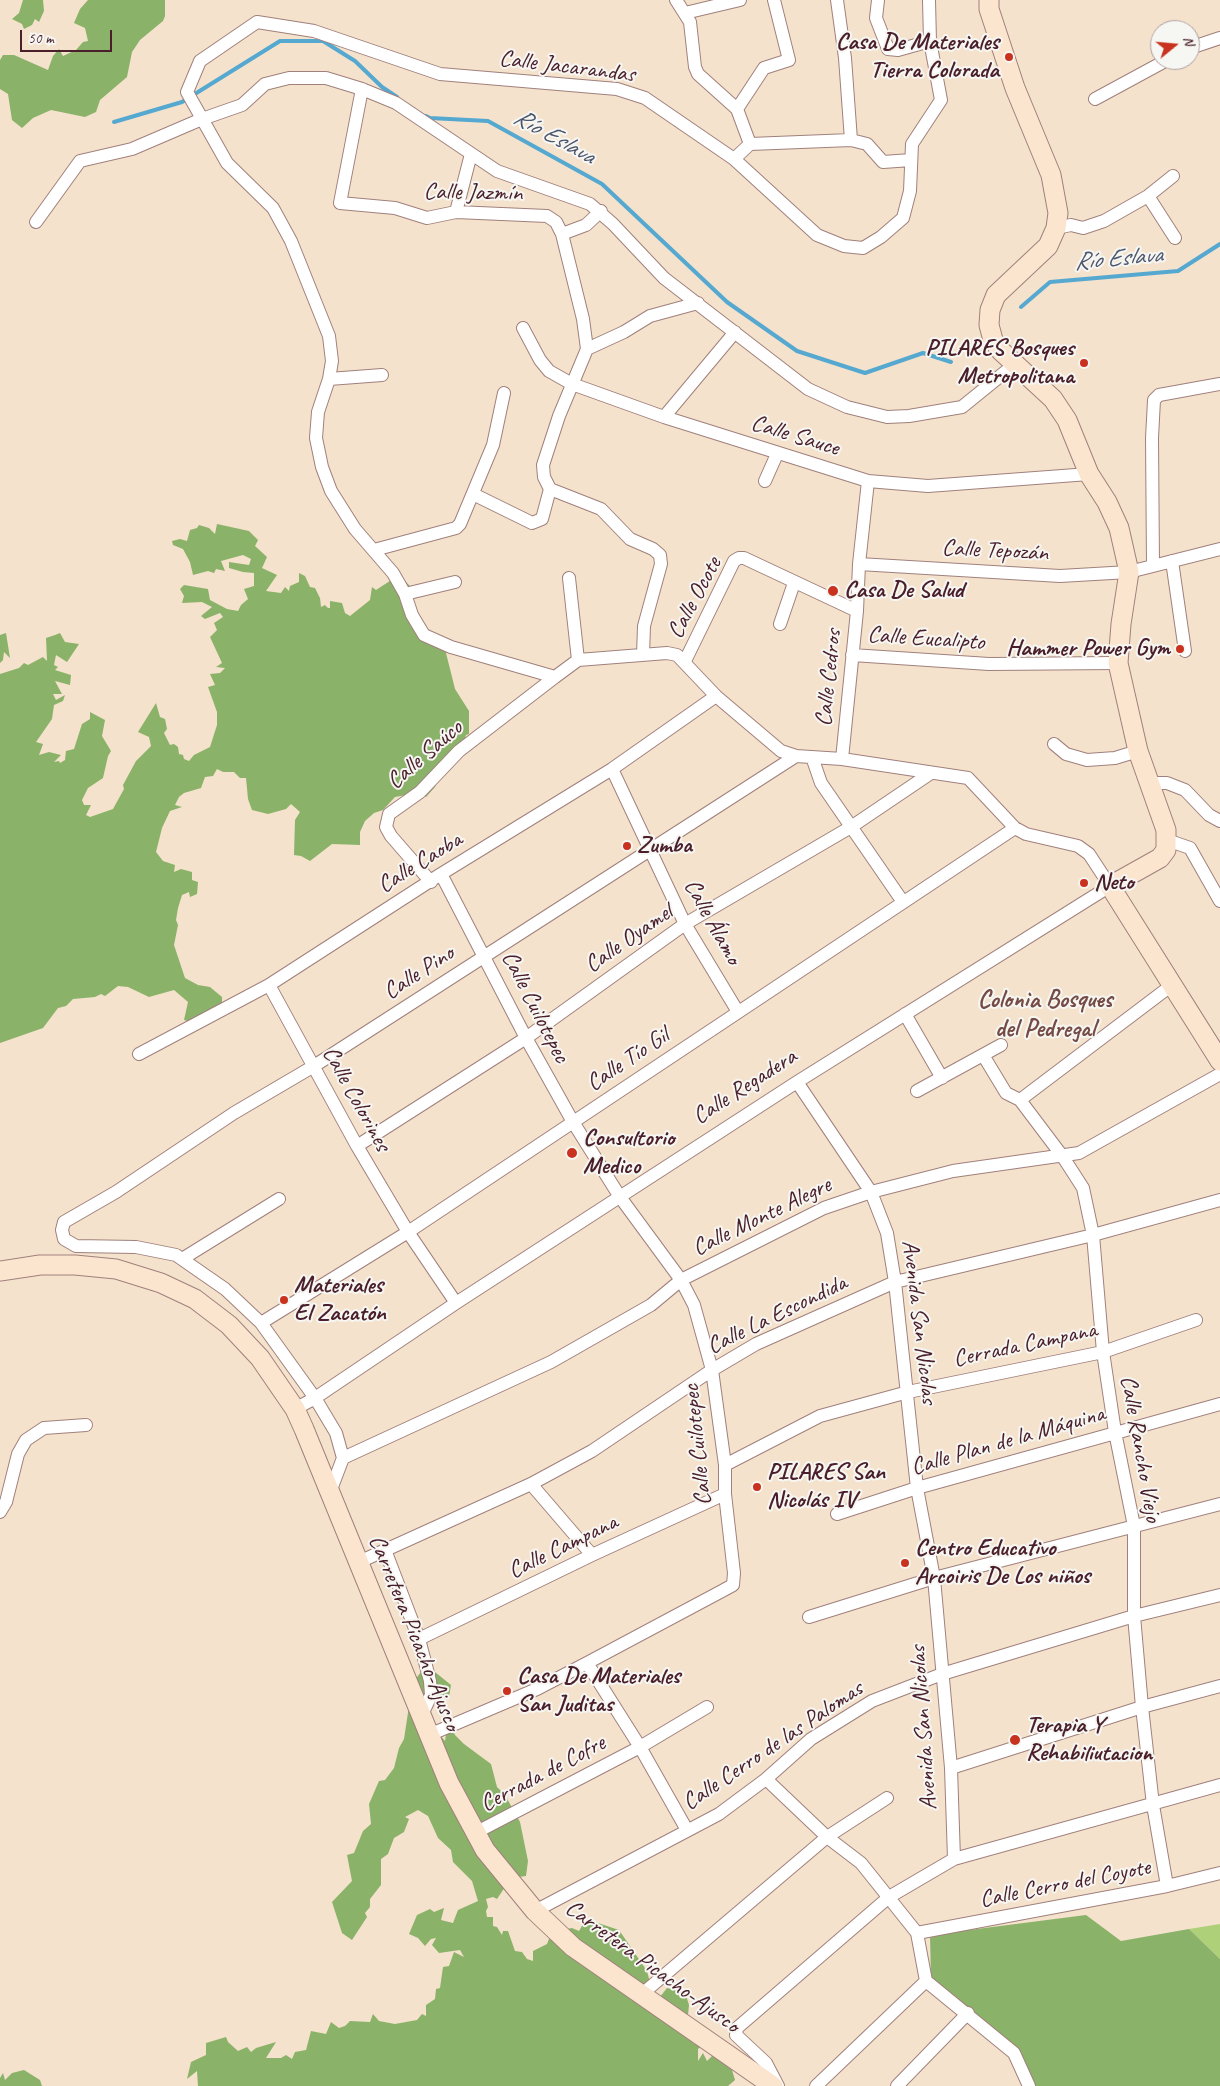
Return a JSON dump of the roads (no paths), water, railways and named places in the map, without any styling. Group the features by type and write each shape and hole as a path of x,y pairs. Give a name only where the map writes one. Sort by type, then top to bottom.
{"street":[{"path":"676,0 686,14 693,34 694,67 698,74 737,109 750,144"},
{"path":"686,14 711,4 740,0"},
{"path":"737,109 764,68 789,60 774,0"},
{"path":"837,0 845,58 851,140"},
{"path":"878,0 876,18 888,49 898,50 930,41"},
{"name":"Calle Jacarandas","path":"202,119 187,92 200,61 257,22 314,31 440,74 617,89 645,98 734,158 817,235 844,246 863,248 881,237 903,218 910,191 912,144 940,100 930,41 929,0"},
{"path":"990,0 989,9 1015,88 1051,175 1058,213 1056,228 1048,246 996,296 990,310 989,325 992,340 1053,399 1067,420 1089,474 1107,502 1119,528 1129,572 1121,624 1118,663 1138,750 1151,783 1167,840 1190,848 1220,901"},
{"path":"1200,45 1220,38"},
{"path":"1095,99 1150,70"},
{"path":"36,222 80,161 132,149 202,119 242,106 265,84 288,78 326,78 362,88 396,103 497,171 590,204 601,211 664,278 808,389 847,407 887,417 909,416 962,407 1015,364"},
{"name":"Calle Jazmín","path":"362,88 340,203 396,208 426,218 456,212 547,216 556,222 562,234 583,319 587,349"},
{"path":"202,119 227,163 273,208 291,242 329,336 332,361 329,379 318,412 316,438 322,467 332,491 355,529 393,573 405,594 412,616 424,635 451,648 556,677"},
{"path":"734,158 750,144 851,140 867,144 884,162 911,160"},
{"path":"456,212 472,154"},
{"path":"1056,228 1071,225 1088,227 1115,216 1148,196 1173,176"},
{"path":"1148,196 1175,238"},
{"path":"562,234 586,225 601,211"},
{"path":"473,494 532,523 542,520 550,490 544,477 543,465 559,416 587,349 624,332 650,316 698,303"},
{"name":"Calle Sauce","path":"523,328 540,360 549,371 572,384 664,417 868,481 928,486 1089,474"},
{"path":"664,417 735,332"},
{"path":"329,379 382,375"},
{"path":"1153,565 1152,438 1154,400 1159,395 1220,384"},
{"path":"374,550 456,528 460,524 492,444 504,393"},
{"path":"765,481 777,454"},
{"name":"Calle Cedros","path":"842,759 857,611 858,564 868,481"},
{"path":"550,490 602,509 630,539 654,549 660,555 661,564 644,626 643,655"},
{"name":"Calle Tepozán","path":"858,564 1060,576 1129,572 1220,549"},
{"name":"Calle Ocote","path":"685,661 734,561 744,558 794,583"},
{"path":"1172,561 1185,652"},
{"path":"569,578 578,660 643,655 677,655 685,661 716,696 781,751 796,756 842,759 931,773 953,774 968,778 1015,828 1026,834 1078,846 1089,854 1220,1061"},
{"path":"405,594 456,582"},
{"path":"780,624 794,583 857,611"},
{"name":"Calle Eucalipto","path":"852,655 989,664 1118,663"},
{"name":"Calle Saúco","path":"436,878 391,836 386,827 389,814 420,792 459,751 578,660"},
{"name":"Calle Caoba","path":"139,1054 270,985 436,878 612,769 716,696"},
{"path":"1054,744 1066,754 1087,760 1115,758 1138,750"},
{"name":"Calle Pino","path":"182,1259 176,1255 136,1247 76,1246 64,1238 62,1230 64,1222 116,1192 234,1113 314,1066 650,848 796,756"},
{"path":"812,757 821,783 903,902"},
{"name":"Calle Álamo","path":"612,769 686,924 738,1012"},
{"name":"Calle Oyamel","path":"357,1146 526,1038 686,924 851,827 931,773"},
{"path":"1151,783 1167,783 1185,790 1209,815 1220,821"},
{"name":"Calle Tío Gil","path":"261,1323 408,1232 1015,828"},
{"name":"Calle Regadera","path":"295,1409 316,1398 456,1303 797,1082 1110,886 1160,858 1166,850 1167,840"},
{"name":"Calle Cuilotepec","path":"436,878 485,956 526,1038 573,1122 620,1197 681,1280 694,1306 712,1370 725,1465 725,1494 734,1573 733,1585 587,1664"},
{"path":"1020,1100 1172,984"},
{"name":"Calle Colorines","path":"270,985 357,1146 408,1232 456,1303"},
{"path":"905,1014 942,1078"},
{"path":"917,1091 1001,1045"},
{"name":"Calle Rancho Viejo","path":"983,1055 1006,1093 1020,1100 1084,1188 1093,1235 1103,1352 1115,1432 1134,1526 1134,1616 1142,1707 1153,1805 1166,1886"},
{"name":"Calle Monte Alegre","path":"344,1458 551,1362 651,1305 681,1280 824,1208 871,1192 953,1170 1063,1157 1079,1153 1220,1074"},
{"name":"Avenida San Nicolas","path":"797,1082 871,1192 887,1233 895,1282 908,1392 917,1488 934,1578 951,1768 954,1859"},
{"path":"279,1199 182,1259 225,1289 261,1323 316,1398 336,1434 344,1458 330,1492"},
{"name":"Calle La Escondida","path":"359,1562 531,1484 592,1451 712,1370 756,1344 895,1282 1093,1235 1220,1200"},
{"name":"Carretera Picacho-Ajusco","path":"0,1271 40,1265 116,1270 161,1282 195,1299 229,1325 260,1358 295,1409 449,1782 485,1850 535,1911 573,1947 773,2086"},
{"name":"Cerrada Campana","path":"725,1465 820,1416 908,1392 1103,1352 1196,1320"},
{"name":"Calle Plan de la Máquina","path":"837,1514 917,1488 1220,1404"},
{"path":"0,1512 6,1502 18,1454 26,1440 44,1428 86,1424"},
{"path":"531,1484 592,1555"},
{"name":"Calle Campana","path":"419,1640 592,1555 725,1494"},
{"path":"809,1617 934,1578 1220,1504"},
{"path":"386,1550 419,1640 430,1681 431,1696 421,1717"},
{"name":"Calle Cerro de las Palomas","path":"535,1911 719,1814 766,1778 811,1739 872,1701 942,1674 1134,1616 1220,1595"},
{"path":"429,1735 537,1689 587,1664 640,1747 687,1830"},
{"path":"951,1768 1142,1707 1220,1686"},
{"name":"Cerrada de Cofre","path":"476,1833 640,1747 707,1707"},
{"path":"766,1778 827,1837 861,1863 917,1933 926,1981 968,2013 1014,2053 1029,2086"},
{"path":"778,2086 766,2063 736,2035 737,2028 889,1897 954,1859 1220,1785"},
{"path":"642,1994 827,1837 887,1798"},
{"name":"Calle Cerro del Coyote","path":"917,1933 1166,1886 1220,1873"},
{"path":"816,2086 926,1981"},
{"path":"897,2086 968,2013"}],"waterway":[{"name":"Río Eslava","path":"114,122 182,102 280,41 323,41 355,61 382,87 397,97"},
{"name":"Río Eslava","path":"426,116 430,118 488,121 602,184 727,302 797,351 865,373 923,353 951,362"},
{"name":"Río Eslava","path":"1021,307 1050,282 1178,271 1220,244"}],"place":[{"name":"Casa De Materiales Tierra Colorada","path":"1009,57"},
{"name":"PILARES Bosques Metropolitana","path":"1084,363"},
{"name":"Casa De Salud","path":"833,591"},
{"name":"Hammer Power Gym","path":"1180,649"},
{"name":"Zumba","path":"627,846"},
{"name":"Neto","path":"1084,883"},
{"name":"Consultorio Medico","path":"572,1153"},
{"name":"Materiales El Zacatón","path":"284,1300"},
{"name":"PILARES San Nicolás IV","path":"757,1487"},
{"name":"Centro Educativo Arcoiris De Los niños","path":"905,1563"},
{"name":"Casa De Materiales San Juditas","path":"507,1691"},
{"name":"Terapia Y Rehabiliutacion","path":"1015,1740"}],"district":[{"name":"Colonia Bosques del Pedregal","path":"1045,1014"}]}
